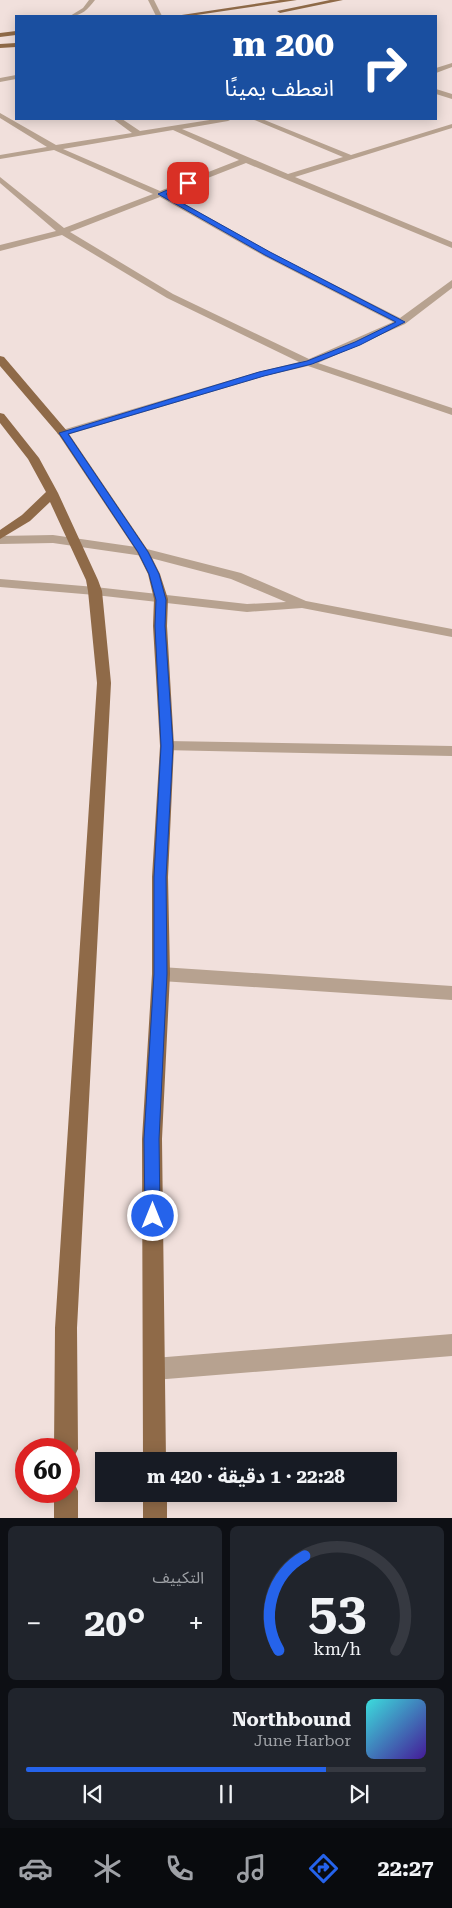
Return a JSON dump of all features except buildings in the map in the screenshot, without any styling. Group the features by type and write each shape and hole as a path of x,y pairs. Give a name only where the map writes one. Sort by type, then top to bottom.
{"main road":[{"path":"185,15 294,0"},
{"path":"274,12 340,0"},
{"path":"0,35 15,34"},
{"path":"0,46 15,45"},
{"path":"0,359 63,433 143,552 154,574 161,600 160,626 167,746 160,877 161,974 152,1139 155,1452"},
{"path":"0,416 33,458 76,542 96,591 104,683 66,1328 66,1438"},
{"path":"0,535 26,518 52,493"},
{"path":"155,1502 155,1518"},
{"path":"66,1503 66,1518"}],"street":[{"path":"75,15 85,10 92,0"},
{"path":"151,0 158,15"},
{"path":"437,71 452,65"},
{"path":"0,80 15,77"},
{"path":"437,91 452,97"},
{"path":"0,115 55,148 161,194 267,254 401,322"},
{"path":"118,120 138,134"},
{"path":"0,157 223,120"},
{"path":"258,120 350,157"},
{"path":"287,177 452,126"},
{"path":"176,129 452,245"},
{"path":"0,248 63,232 246,160"},
{"path":"0,179 63,232 170,296 309,363 452,412"},
{"path":"63,433 262,374 309,363 358,344 401,322 452,283"},
{"path":"0,540 53,539 143,552 236,576 302,604 452,633"},
{"path":"0,583 96,591 161,600 247,608 302,604"},
{"path":"167,746 452,751"},
{"path":"161,974 452,993"},
{"path":"154,1369 452,1345"}],"route":[{"path":"153,1216 152,1139 161,974 160,877 167,746 160,626 161,600 154,574 143,552 63,433 262,374 309,363 358,344 401,322 267,254 161,194 188,183"}]}
